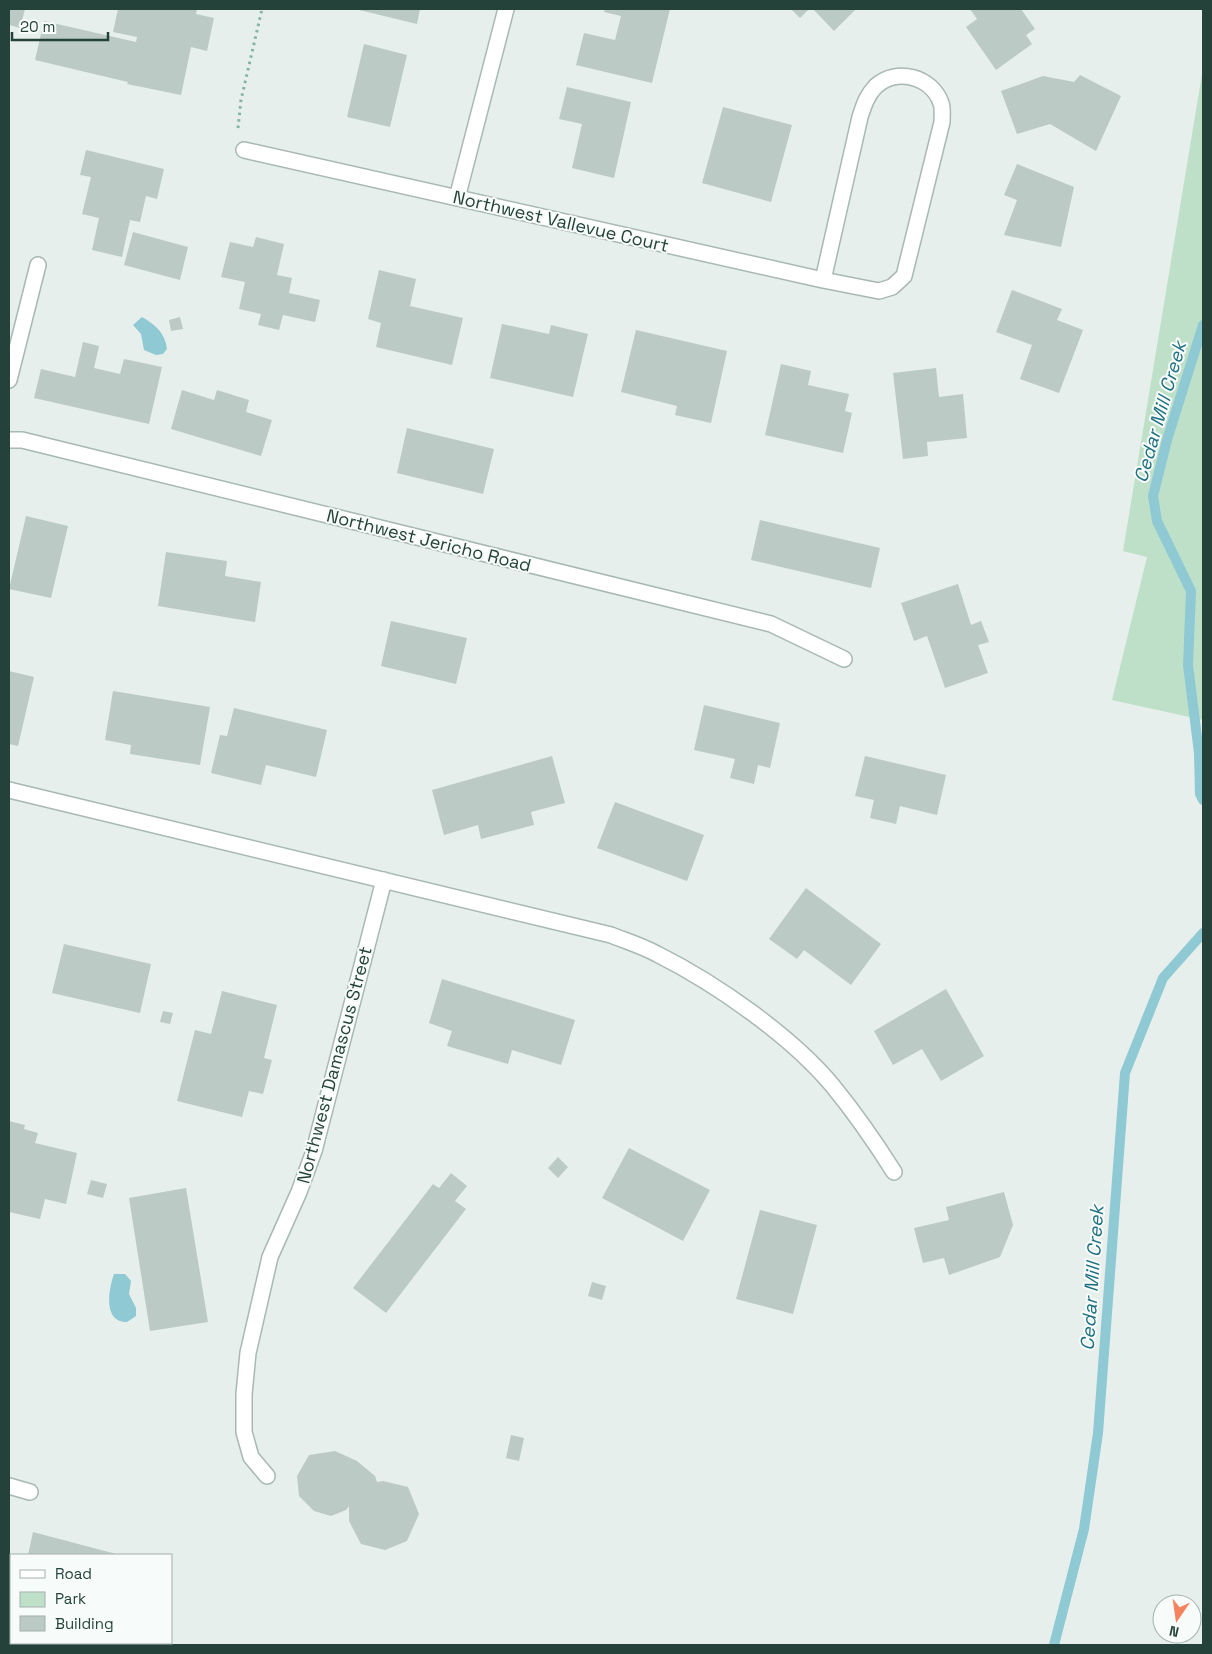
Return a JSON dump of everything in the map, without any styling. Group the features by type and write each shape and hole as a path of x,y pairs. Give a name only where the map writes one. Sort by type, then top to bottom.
{"street":[{"path":"458,198 506,9"},
{"name":"Northwest Vallevue Court","path":"244,150 823,280 879,291 892,287 904,276 942,122 942,104 934,89 919,79 903,76 888,79 877,86 867,98 860,117 823,280"},
{"path":"9,380 38,265"},
{"name":"Northwest Jericho Road","path":"9,440 22,440 771,624 844,659"},
{"path":"9,790 611,935 656,953 750,1013 800,1052 843,1099 867,1130 894,1172"},
{"name":"Northwest Damascus Street","path":"267,1476 251,1458 244,1432 244,1394 248,1352 270,1257 299,1192 314,1151 384,880"},
{"path":"9,1486 30,1492"}],"path":[{"path":"244,150 238,135 241,100 262,9"}],"green space":[{"path":"1203,68 1203,720 1112,700 1147,557 1123,551"}],"water":[{"path":"142,317 156,326 162,334 167,349 163,354 156,355 144,350 141,334 133,325"},
{"path":"114,1274 125,1274 131,1281 129,1294 136,1308 136,1316 127,1322 119,1321 111,1311 109,1295"}],"building":[{"path":"9,9 25,9 20,28 9,25"},
{"path":"118,9 197,9 196,14 214,18 207,51 191,47 181,95 127,84 128,82 35,60 44,21 136,42 137,37 113,32"},
{"path":"355,9 420,9 417,24"},
{"path":"605,9 670,9 652,83 576,65 584,33 615,40 621,16 604,12"},
{"path":"791,9 809,9 800,18"},
{"path":"813,9 854,9 855,10 834,31"},
{"path":"970,9 1021,9 1035,29 1026,35 1032,44 996,70 966,27 977,19"},
{"path":"364,44 407,55 390,127 347,117"},
{"path":"1080,75 1121,96 1096,151 1050,124 1017,134 1001,91 1043,76 1074,82"},
{"path":"567,87 631,102 614,178 572,168 582,124 559,119"},
{"path":"723,107 792,125 771,202 702,183"},
{"path":"86,150 164,169 157,199 146,196 140,222 130,220 122,257 92,250 99,218 82,214 91,177 80,175"},
{"path":"1017,164 1074,187 1061,247 1004,235 1017,200 1004,195"},
{"path":"133,232 188,247 180,280 124,265"},
{"path":"256,237 284,244 277,275 292,278 289,293 320,300 315,322 283,315 279,330 258,325 261,314 239,309 245,282 221,277 230,242 253,247"},
{"path":"379,270 416,279 410,306 463,318 452,365 376,347 381,323 368,319"},
{"path":"1012,290 1062,309 1057,320 1083,330 1059,393 1020,379 1032,345 996,332"},
{"path":"180,317 183,329 171,331 169,320"},
{"path":"502,324 549,334 551,325 588,334 573,397 490,378"},
{"path":"636,330 727,351 711,423 675,415 677,406 621,392"},
{"path":"83,342 99,346 94,368 120,374 124,359 162,367 149,424 34,398 41,369 75,377"},
{"path":"781,364 811,371 808,385 849,394 845,411 852,413 843,453 765,435"},
{"path":"936,368 939,397 963,394 967,438 927,442 928,456 903,459 893,373"},
{"path":"182,390 214,400 217,390 249,400 246,412 272,420 261,456 171,429"},
{"path":"407,428 494,449 483,494 397,473"},
{"path":"26,516 68,526 51,598 9,589"},
{"path":"760,520 880,548 871,588 751,560"},
{"path":"166,552 227,561 225,576 261,582 255,622 158,606"},
{"path":"958,584 971,625 981,621 989,642 978,645 988,673 945,688 927,636 914,641 901,603"},
{"path":"391,621 467,638 456,684 381,666"},
{"path":"9,671 34,677 18,746 9,744"},
{"path":"113,691 210,707 200,765 130,754 131,745 105,740"},
{"path":"704,705 780,723 770,768 758,765 754,784 730,778 735,759 694,750"},
{"path":"234,708 327,730 316,777 266,765 261,785 211,773 220,735 227,736"},
{"path":"552,756 565,803 531,812 534,825 481,839 478,825 444,835 432,790"},
{"path":"865,756 946,775 937,815 900,806 896,824 870,818 874,800 855,796"},
{"path":"615,802 704,835 687,881 597,848"},
{"path":"806,888 881,944 851,985 804,950 797,959 769,939"},
{"path":"64,944 151,964 140,1013 52,993"},
{"path":"442,979 575,1020 561,1065 512,1050 508,1064 447,1046 452,1031 429,1023"},
{"path":"946,989 984,1056 941,1081 922,1049 893,1065 874,1031"},
{"path":"222,991 277,1005 264,1058 272,1060 263,1094 249,1091 242,1117 177,1101 195,1030 211,1034"},
{"path":"163,1011 173,1013 170,1024 160,1022"},
{"path":"9,1121 25,1125 24,1129 38,1133 35,1143 77,1153 66,1204 45,1199 40,1219 9,1212"},
{"path":"629,1148 710,1190 683,1241 602,1198"},
{"path":"558,1157 568,1167 558,1178 548,1168"},
{"path":"451,1173 467,1186 455,1201 466,1209 386,1313 353,1288 433,1184 439,1188"},
{"path":"91,1180 107,1184 103,1198 87,1194"},
{"path":"186,1188 208,1322 150,1331 129,1198"},
{"path":"1004,1192 1013,1225 1000,1257 949,1275 944,1258 923,1263 914,1228 949,1220 946,1207"},
{"path":"760,1210 817,1225 793,1314 736,1299"},
{"path":"592,1282 606,1286 602,1300 588,1296"},
{"path":"511,1435 524,1438 519,1461 506,1458"},
{"path":"335,1451 357,1461 375,1476 377,1482 383,1481 408,1487 419,1514 407,1541 385,1550 361,1544 349,1521 349,1506 346,1510 331,1516 314,1511 299,1496 297,1476 309,1455"},
{"path":"33,1532 116,1554 28,1554"}],"waterway":[{"name":"Cedar Mill Creek","path":"1203,325 1167,440 1153,496 1157,521 1191,591 1188,665 1199,753 1200,794 1203,800"},
{"name":"Cedar Mill Creek","path":"1054,1645 1084,1529 1098,1433 1125,1073 1163,978 1203,933"}]}
